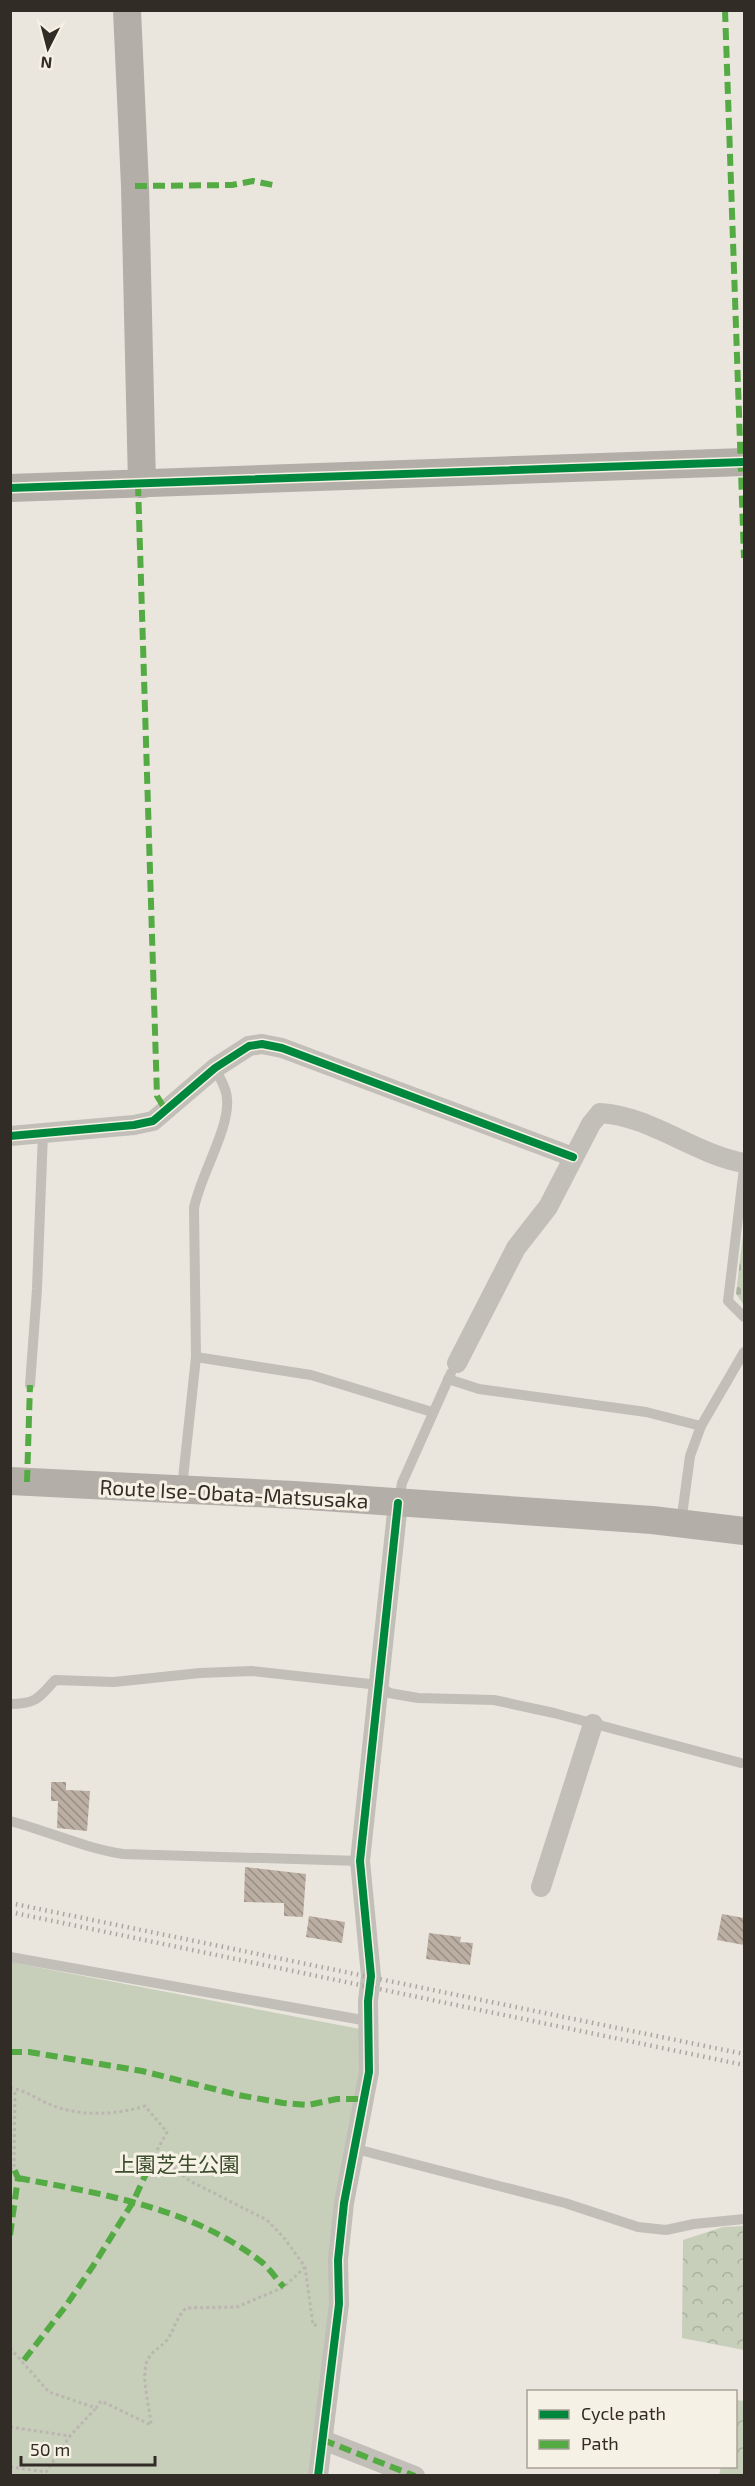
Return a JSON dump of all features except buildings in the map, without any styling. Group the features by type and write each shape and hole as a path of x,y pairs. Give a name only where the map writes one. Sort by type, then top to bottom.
{"street":[{"path":"127,10 135,186 142,484"},
{"path":"10,488 744,462"},
{"path":"10,1136 134,1125 153,1120 215,1068 249,1046 262,1044 282,1048 573,1158"},
{"path":"453,1371 516,1248 548,1207 591,1124 600,1113 621,1114 744,1166"},
{"name":"Route Ise-Obata-Matsusaka","path":"10,1481 182,1488 681,1524 744,1531"},
{"path":"318,2475 337,2327 339,2249 344,2203 369,2072 368,2021 371,1976 360,1861 398,1503"},
{"path":"541,1887 593,1724"},
{"path":"323,2440 415,2475"}],"lane":[{"path":"182,1488 196,1357 194,1208 197,1191 221,1130 228,1099 215,1068"},
{"path":"30,1385 37,1290 43,1133"},
{"path":"744,1166 728,1301 744,1317"},
{"path":"681,1524 690,1455 701,1426 744,1352"},
{"path":"196,1357 311,1375 432,1412"},
{"path":"398,1503 402,1483 432,1412 453,1371 479,1389 646,1412 701,1426"},
{"path":"10,1704 26,1704 38,1700 55,1680 114,1682 200,1673 252,1671 380,1685 389,1694 418,1698 494,1700 554,1713 741,1763"},
{"path":"10,1821 42,1829 100,1851 123,1854 360,1861"},
{"path":"10,1957 368,2021"},
{"path":"356,2149 565,2203 638,2228 666,2229 744,2219"}],"path":[{"path":"10,2169 14,2169 13,2088 52,2106 87,2112 128,2112 145,2106 167,2132 154,2154 190,2181 267,2220 285,2239 305,2267 313,2325 337,2327"},
{"path":"10,2468 46,2472 70,2436 101,2401 151,2425 143,2370 149,2357 168,2339 177,2317 186,2308 237,2307 284,2287 305,2267"},
{"path":"10,2348 49,2392 96,2408"},
{"path":"10,2427 70,2436"}],"green space":[{"path":"744,1226 744,1305 736,1294"},
{"name":"上園芝生公園","path":"10,1962 360,2029 361,2061 310,2475 11,2475"},
{"path":"744,2226 744,2350 682,2338 683,2240 723,2227"},
{"path":"737,2400 744,2401 744,2475 719,2475 721,2468 737,2468"}],"railway":[{"path":"10,1903 744,2054"},
{"path":"10,1912 744,2065"}],"marked path":[{"path":"725,10 744,558"},
{"path":"135,186 232,185 253,181 278,186"},
{"path":"138,484 157,1096 166,1111"},
{"path":"27,1482 30,1385"},
{"path":"10,2052 29,2052 142,2071 238,2095 283,2103 308,2105 337,2099 364,2099"},
{"path":"24,2360 93,2266 133,2202 155,2154"},
{"path":"10,2235 18,2178 14,2169"},
{"path":"18,2178 144,2205 204,2227 263,2263 284,2287"},
{"path":"323,2440 415,2476"}],"cycle path":[{"path":"10,488 744,462"},
{"path":"10,1136 134,1125 153,1121 215,1068 249,1046 262,1044 282,1048 573,1157"},
{"path":"318,2476 339,2304 338,2260 344,2203 369,2072 368,2001 371,1976 360,1861 398,1503"}]}
